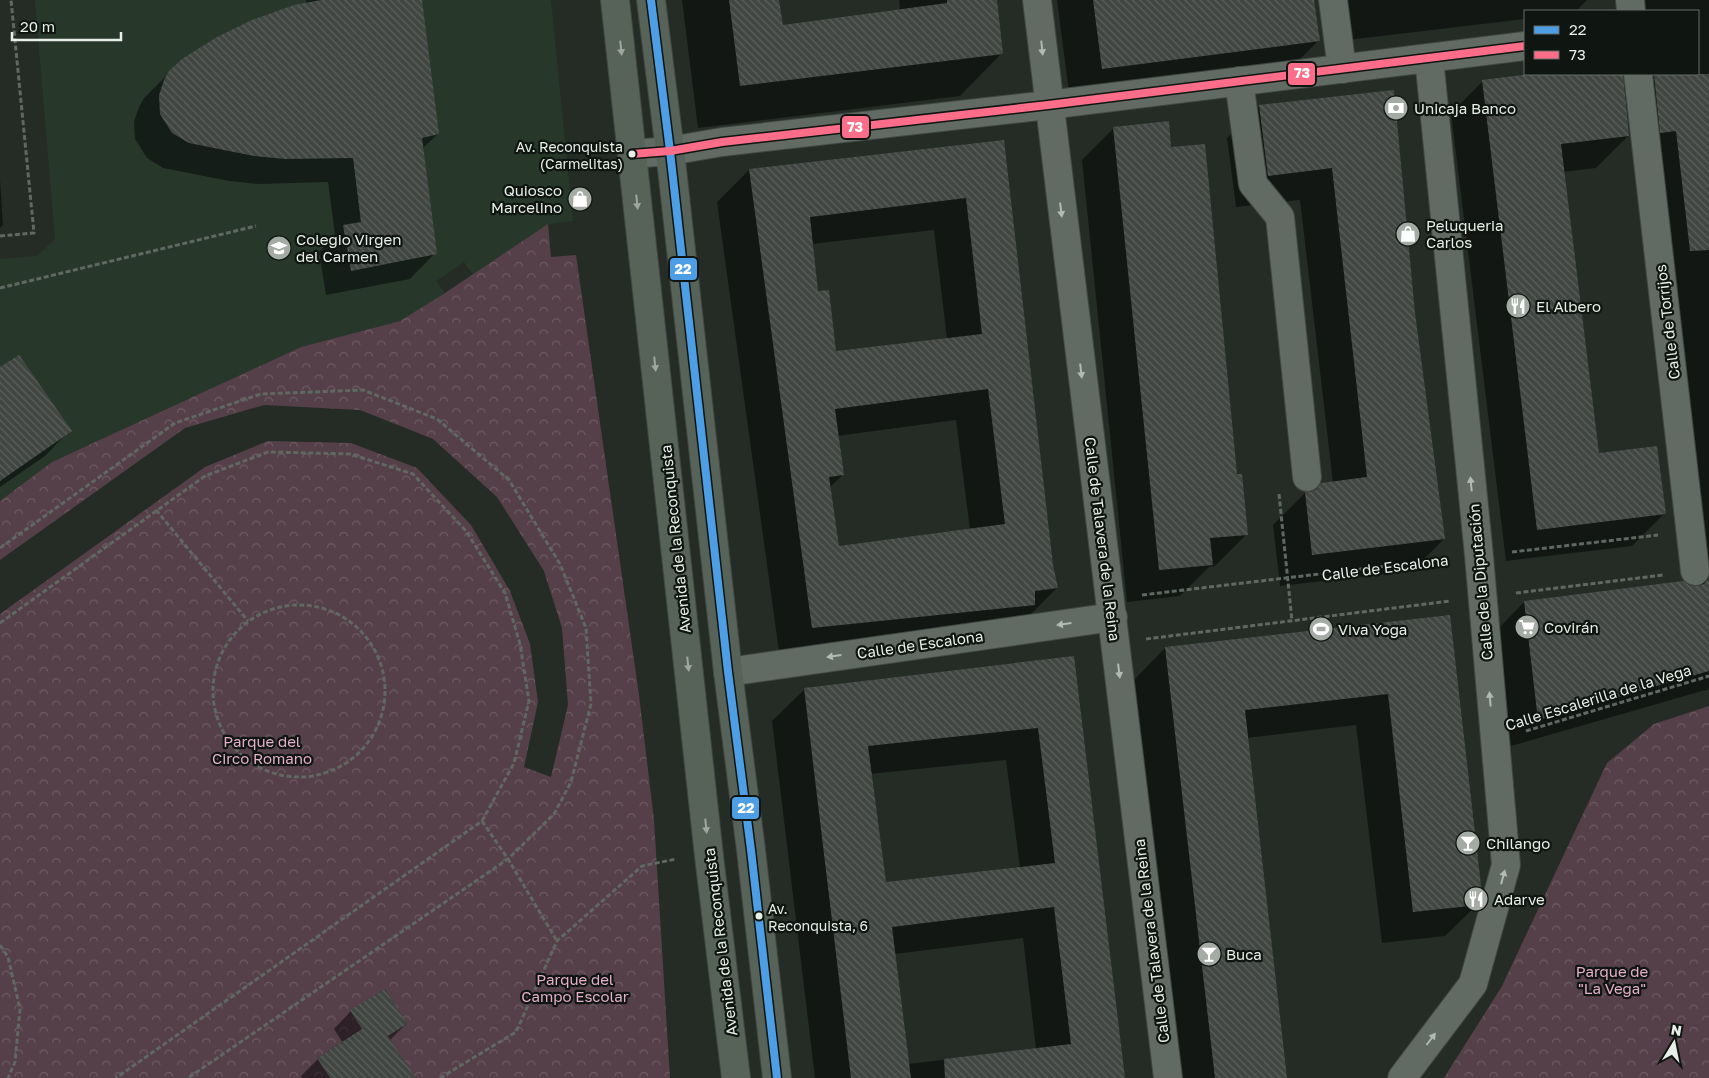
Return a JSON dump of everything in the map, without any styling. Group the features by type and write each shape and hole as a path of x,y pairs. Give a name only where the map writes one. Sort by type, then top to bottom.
{"main road":[{"name":"Avenida de la Reconquista","path":"615,0 708,849 736,1078"},
{"path":"651,0 670,151 728,672 751,850 777,1078"}],"street":[{"name":"Calle de Talavera de la Reina","path":"1036,0 1168,1078"},
{"path":"1333,0 1342,69"},
{"path":"632,154 670,151 722,142 1048,105 1524,46"},
{"name":"Calle de la Diputación","path":"1402,1078 1473,984 1506,865 1430,58"},
{"name":"Calle de Torrijos","path":"1638,75 1695,571"},
{"path":"1239,81 1253,184 1280,217 1308,477"},
{"name":"Calle de Escalona","path":"728,672 1113,619"}],"path":[{"path":"0,236 34,233 11,0"},
{"path":"0,288 256,226"},
{"path":"0,548 175,423 261,394 363,390 437,419 510,480 560,564 586,628 591,704 571,782 554,814 508,859 188,1078"},
{"path":"0,624 205,476 268,452 350,454 413,474 466,531 505,593 520,644 529,701 514,763 482,821 116,1078"},
{"path":"1292,621 1278,481 1308,477"},
{"path":"156,510 248,621"},
{"name":"Calle de Escalona","path":"1113,619 1287,578 1690,531"},
{"path":"1113,619 1292,621 1695,571"},
{"path":"299,605 326,609 350,621 370,640 382,665 386,692 382,718 370,743 350,762 323,775 293,778 264,771 239,754 221,730 212,701 214,670 227,643 248,621 272,609 299,605"},
{"name":"Calle Escalerilla de la Vega","path":"1494,740 1709,676"},
{"path":"482,821 508,859 556,941"},
{"path":"440,1078 516,1032 556,941 642,866 682,858"},
{"path":"0,944 8,957 20,1009 15,1062 8,1078"}],"shaded area":[{"name":"Colegio Virgen del Carmen","path":"35,0 551,0 573,221 548,224 473,274 464,262 436,281 445,293 400,321 301,347 52,462 0,501 0,259 37,256 55,239"}],"green space":[{"name":"Parque del Circo Romano","path":"548,224 551,257 576,255 639,695 654,820 670,1078 398,1078 410,1070 388,1036 407,1024 385,989 351,1010 362,1029 317,1058 330,1078 0,1078 0,614 205,467 268,441 351,443 417,468 471,525 510,591 530,644 538,702 524,767 551,777 568,705 562,628 544,571 497,497 433,439 360,410 264,405 185,428 0,560 0,501 52,462 301,347 400,321"},
{"name":"Parque de \"La Vega\"","path":"1709,706 1709,1078 1444,1078 1502,986 1607,763 1654,724"}],"building":[{"path":"321,0 422,0 439,134 422,138 437,254 351,271 343,225 361,222 353,158 285,159 254,156 189,143 172,133 160,114 159,95 164,80 169,71 182,59 217,37 252,20 294,5"},
{"path":"729,0 779,0 783,25 947,3 947,0 997,0 1003,54 740,86"},
{"path":"1093,0 1314,0 1320,41 1102,69"},
{"path":"1709,74 1709,250 1690,251 1676,131 1660,133 1654,75"},
{"path":"1524,75 1623,75 1629,136 1561,144 1599,453 1657,446 1666,514 1537,530 1482,80"},
{"path":"1394,90 1415,313 1445,539 1312,555 1305,492 1316,490 1321,483 1367,477 1332,168 1268,176 1259,105"},
{"path":"1169,121 1171,147 1205,144 1237,474 1242,474 1248,535 1210,538 1213,565 1159,570 1113,127"},
{"path":"1004,140 1053,565 1058,588 1035,591 1035,605 812,628 749,169","holes":["966,198 982,334 836,351 829,290 818,291 810,217","988,389 1005,524 839,546 829,477 844,475 835,409"]},
{"path":"19,355 72,431 0,481 0,367"},
{"path":"1709,578 1709,671 1538,720 1524,601 1683,581 1689,585 1697,586 1704,584"},
{"path":"1450,615 1482,894 1479,905 1413,912 1388,694 1245,710 1287,1078 1215,1078 1165,647"},
{"path":"1074,656 1125,1078 945,1078 944,1059 1071,1044 1054,907 892,927 911,1078 851,1078 804,688","holes":["1038,728 1055,863 886,882 868,746"]},
{"path":"385,989 407,1024 388,1036 416,1078 330,1078 317,1058 362,1029 350,1010"}],"transit line":[{"name":"22","path":"651,0 670,151 728,672 751,850 777,1078"},
{"name":"73","path":"632,154 670,151 722,142 1048,105 1524,46"}],"place":[{"name":"Unicaja Banco","path":"1396,108"},
{"name":"Av. Reconquista (Carmelitas)","path":"632,154"},
{"name":"Quiosco Marcelino","path":"580,199"},
{"name":"Peluqueria Carlos","path":"1408,234"},
{"name":"Colegio Virgen del Carmen","path":"279,248"},
{"name":"El Albero","path":"1518,306"},
{"name":"Covirán","path":"1527,627"},
{"name":"Viva Yoga","path":"1321,629"},
{"name":"Chilango","path":"1468,843"},
{"name":"Adarve","path":"1476,899"},
{"name":"Av. Reconquista, 6","path":"759,916"},
{"name":"Buca","path":"1209,954"}],"park label":[{"name":"Parque del Campo Escolar","path":"575,988"}]}
